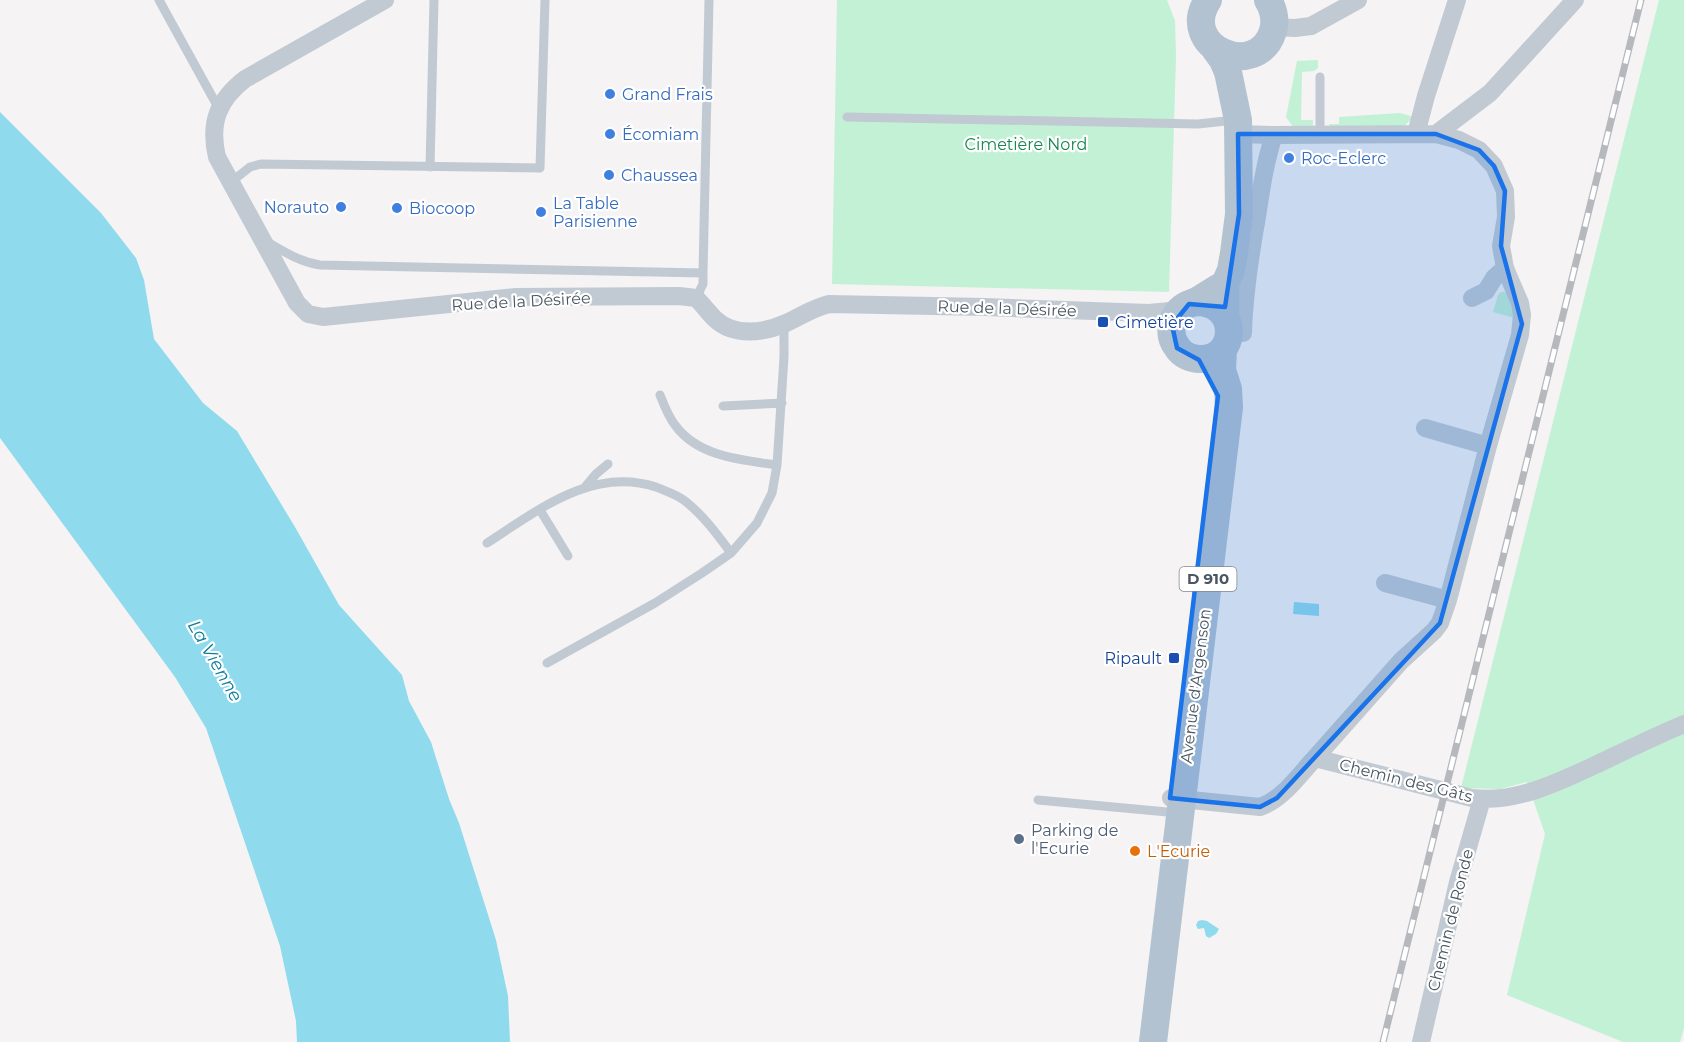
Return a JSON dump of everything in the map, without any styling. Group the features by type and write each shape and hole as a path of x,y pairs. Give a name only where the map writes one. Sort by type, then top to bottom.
{"main road":[{"path":"1205,2 1201,21 1202,29 1209,43 1223,60 1228,72 1238,127 1237,231 1225,284 1222,339"},
{"path":"1215,49 1223,54 1241,57 1258,51 1271,36 1271,7"},
{"path":"1238,127 1251,70 1258,51"},
{"path":"1222,339 1193,358 1182,353 1174,343 1172,325 1187,306 1225,284"},
{"path":"1187,306 1203,302 1219,308 1222,339"},
{"name":"Avenue d'Argenson","path":"1175,807 1218,406 1215,385 1222,339"},
{"name":"D 910","path":"1140,1042 1175,807"},
{"name":"D 910","path":"1153,1042 1175,807"}],"street":[{"name":"Rue de la Désirée","path":"384,0 362,9 245,79 234,88 219,109 214,126 214,147 217,157 297,303 308,314 323,317 516,297 679,296 696,298 716,320 735,330 745,332 784,324 818,307 830,304 1149,313 1187,306"},
{"path":"1271,7 1295,28 1311,26 1358,0"},
{"path":"1416,134 1457,0"},
{"path":"1436,134 1490,93 1575,0"},
{"path":"1175,807 1260,807 1269,804 1315,758 1401,661 1440,623 1522,324 1520,303 1504,267 1501,246 1506,216 1505,191 1494,166 1479,150 1459,140 1436,134 1274,135 1238,127"},
{"path":"1222,339 1244,302 1267,158 1274,135"},
{"path":"1472,298 1486,291 1504,267"},
{"path":"1149,313 1172,337"},
{"path":"1425,428 1488,446"},
{"path":"1385,583 1448,600"},
{"name":"Chemin des Gâts","path":"1315,758 1482,799 1508,796 1563,779 1684,724"},
{"name":"Chemin de Ronde","path":"1420,1042 1458,882 1482,799"}],"lane":[{"path":"159,0 219,109"},
{"path":"430,166 434,0"},
{"path":"231,182 250,167 261,164 540,168 544,0"},
{"path":"696,298 703,284 709,0"},
{"path":"1320,77 1320,135"},
{"path":"847,117 1198,124 1238,127"},
{"path":"262,239 296,259 320,266 703,273"},
{"path":"547,663 655,603 731,553 747,536 764,512 772,493 777,465 782,403 784,324"},
{"path":"660,395 674,424 699,446 720,455 777,465"},
{"path":"723,406 782,403"},
{"path":"586,486 608,464"},
{"path":"486,543 557,499 586,486 625,482 639,483 682,499 712,527 731,553"},
{"path":"540,510 568,556"},
{"path":"1038,800 1175,807"}],"highlighted area":[{"path":"1238,134 1436,134 1479,150 1494,166 1505,191 1501,246 1522,324 1440,623 1277,798 1260,807 1170,798 1218,396 1199,360 1177,348 1172,325 1189,304 1225,307 1239,214"}],"green space":[{"name":"Cimetière Nord","path":"837,0 1167,0 1175,21 1176,56 1169,292 832,284"},
{"path":"1659,0 1684,0 1684,1028 1680,1042 1623,1042 1507,995 1545,834 1527,782 1500,789 1461,788"},
{"path":"1318,60 1318,68 1314,71 1302,72 1301,120 1313,120 1313,128 1295,130 1286,117 1297,61"},
{"path":"1400,113 1414,117 1402,128 1329,129 1329,124 1339,124 1339,117"},
{"path":"1501,292 1508,295 1518,319 1493,312"}],"water":[{"name":"La Vienne","path":"0,112 101,213 136,258 144,280 154,339 203,403 237,431 339,605 402,675 409,701 431,742 496,940 508,996 510,1042 297,1042 296,1021 280,946 206,728 175,677 0,438"},
{"path":"1294,602 1319,604 1319,616 1293,614"},
{"path":"1202,920 1219,929 1216,934 1209,938 1204,928 1198,929 1196,925"}],"railway":[{"path":"1383,1042 1641,0"}],"place":[{"name":"Grand Frais","path":"610,94"},
{"name":"Écomiam","path":"610,134"},
{"name":"Roc-Eclerc","path":"1289,158"},
{"name":"Chaussea","path":"609,175"},
{"name":"Norauto","path":"341,207"},
{"name":"Biocoop","path":"397,208"},
{"name":"La Table Parisienne","path":"541,212"},
{"name":"Cimetière","path":"1103,322"},
{"name":"Ripault","path":"1174,658"},
{"name":"Parking de l'Ecurie","path":"1019,839"},
{"name":"L'Ecurie","path":"1135,851"}]}
